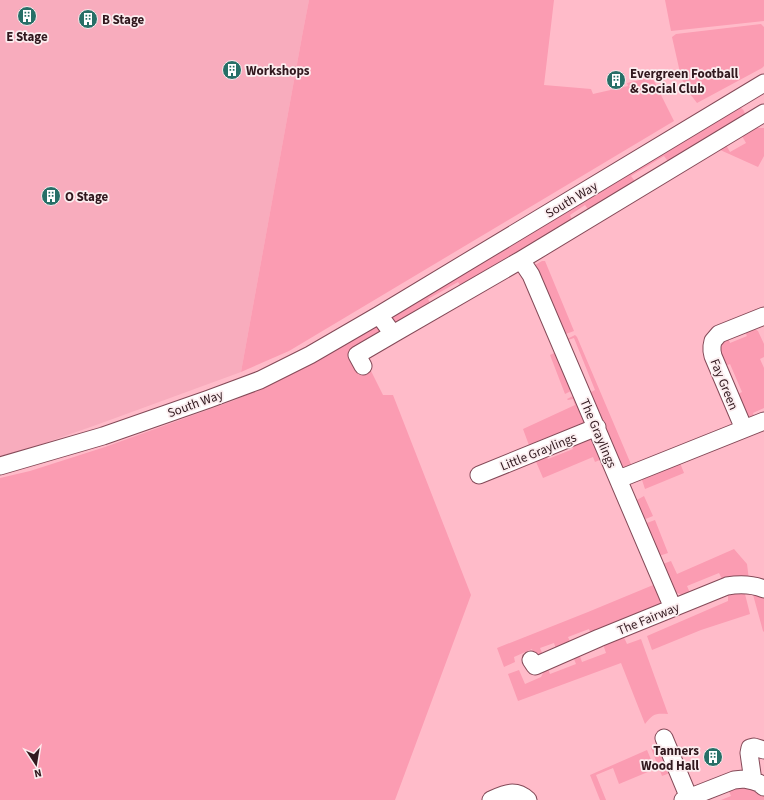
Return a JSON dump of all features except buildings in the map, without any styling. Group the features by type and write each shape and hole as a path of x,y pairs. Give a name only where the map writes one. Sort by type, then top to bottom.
{"street":[{"name":"South Way","path":"0,466 103,436 260,380 310,355 764,83"},
{"path":"744,95 761,115"},
{"name":"South Way","path":"363,366 357,355 521,260 761,115"},
{"name":"The Graylings","path":"521,260 531,275 673,608"},
{"path":"379,315 393,334"},
{"name":"Fay Green","path":"744,429 713,356 712,346 713,341 719,334 762,323"},
{"path":"619,479 764,421"},
{"name":"Little Graylings","path":"479,475 596,427"},
{"name":"The Fairway","path":"534,667 599,638 727,586 746,584 764,589"},
{"path":"664,738 686,799 734,780 744,779 759,784"},
{"path":"759,784 749,753 750,748 754,747 764,750"},
{"path":"491,800 510,793 516,793 528,800"}],"shaded area":[{"path":"0,0 309,0 241,372 25,450 0,456"},
{"path":"309,0 554,0 544,85 591,89 593,94 628,86 627,83 652,77 674,121 289,351 241,372"},
{"path":"665,0 764,0 764,21 671,31"},
{"path":"761,24 764,27 764,66 697,103 687,90 681,77 672,37 676,34"},
{"path":"739,107 744,111 745,117 670,164 664,156 631,176 637,184 590,212 585,205 570,215 573,222 462,288 458,282 428,299 432,307 397,325 392,319 392,314"},
{"path":"755,128 764,128 764,156 758,167 718,149 726,145 730,152 746,143 742,136"},
{"path":"542,261 545,261 574,331 563,335 534,266"},
{"path":"375,325 382,328 380,336 348,354 359,375 370,369 383,395 393,395 471,595 395,800 0,800 0,478 30,471 105,447 235,400 314,363"},
{"path":"743,328 753,328 758,331 764,344 764,357 760,359 764,368 764,408 753,413 756,421 747,419 734,396 742,392 730,364 722,367 718,343 727,335 730,343 747,336"},
{"path":"575,335 633,469 620,469 587,394 595,390 574,338 565,341"},
{"path":"556,352 573,390 565,394 550,355"},
{"path":"575,395 585,421 583,425 530,448 523,429 575,405 573,399 567,399"},
{"path":"592,438 602,459 595,462 593,457 543,478 534,457 544,452 548,459 573,449 570,442"},
{"path":"680,463 684,473 645,489 642,480 644,478"},
{"path":"644,496 653,516 643,520 635,501"},
{"path":"655,520 668,553 656,557 644,524"},
{"path":"734,549 747,564 749,580 723,581 719,573 687,586 691,595 682,595 673,591 660,565 671,561 677,574"},
{"path":"658,583 663,605 592,637 589,629 568,637 572,646 557,652 554,643 540,648 544,658 534,654 532,649 514,657 515,662 504,667 497,648"},
{"path":"744,590 750,614 701,630 652,650 647,636 728,601 728,592"},
{"path":"752,591 764,595 764,632 763,631"},
{"path":"622,633 627,644 641,639 668,714 655,715 645,724 621,663 518,701 508,674 519,670 525,684 541,677 543,673 542,670 546,664 550,674 576,664 572,654 578,651 582,662 606,653 602,641"},
{"path":"660,746 670,773 662,776 651,748"},
{"path":"647,750 655,769 619,784 613,768 596,775 606,800 600,800 590,775"},
{"path":"744,786 758,791 764,796 764,800 721,800 731,796 728,789"}],"place":[{"name":"E Stage","path":"27,16"},
{"name":"B Stage","path":"88,19"},
{"name":"Workshops","path":"232,70"},
{"name":"Evergreen Football & Social Club","path":"616,80"},
{"name":"O Stage","path":"51,196"},
{"name":"Tanners Wood Hall","path":"713,757"}]}
